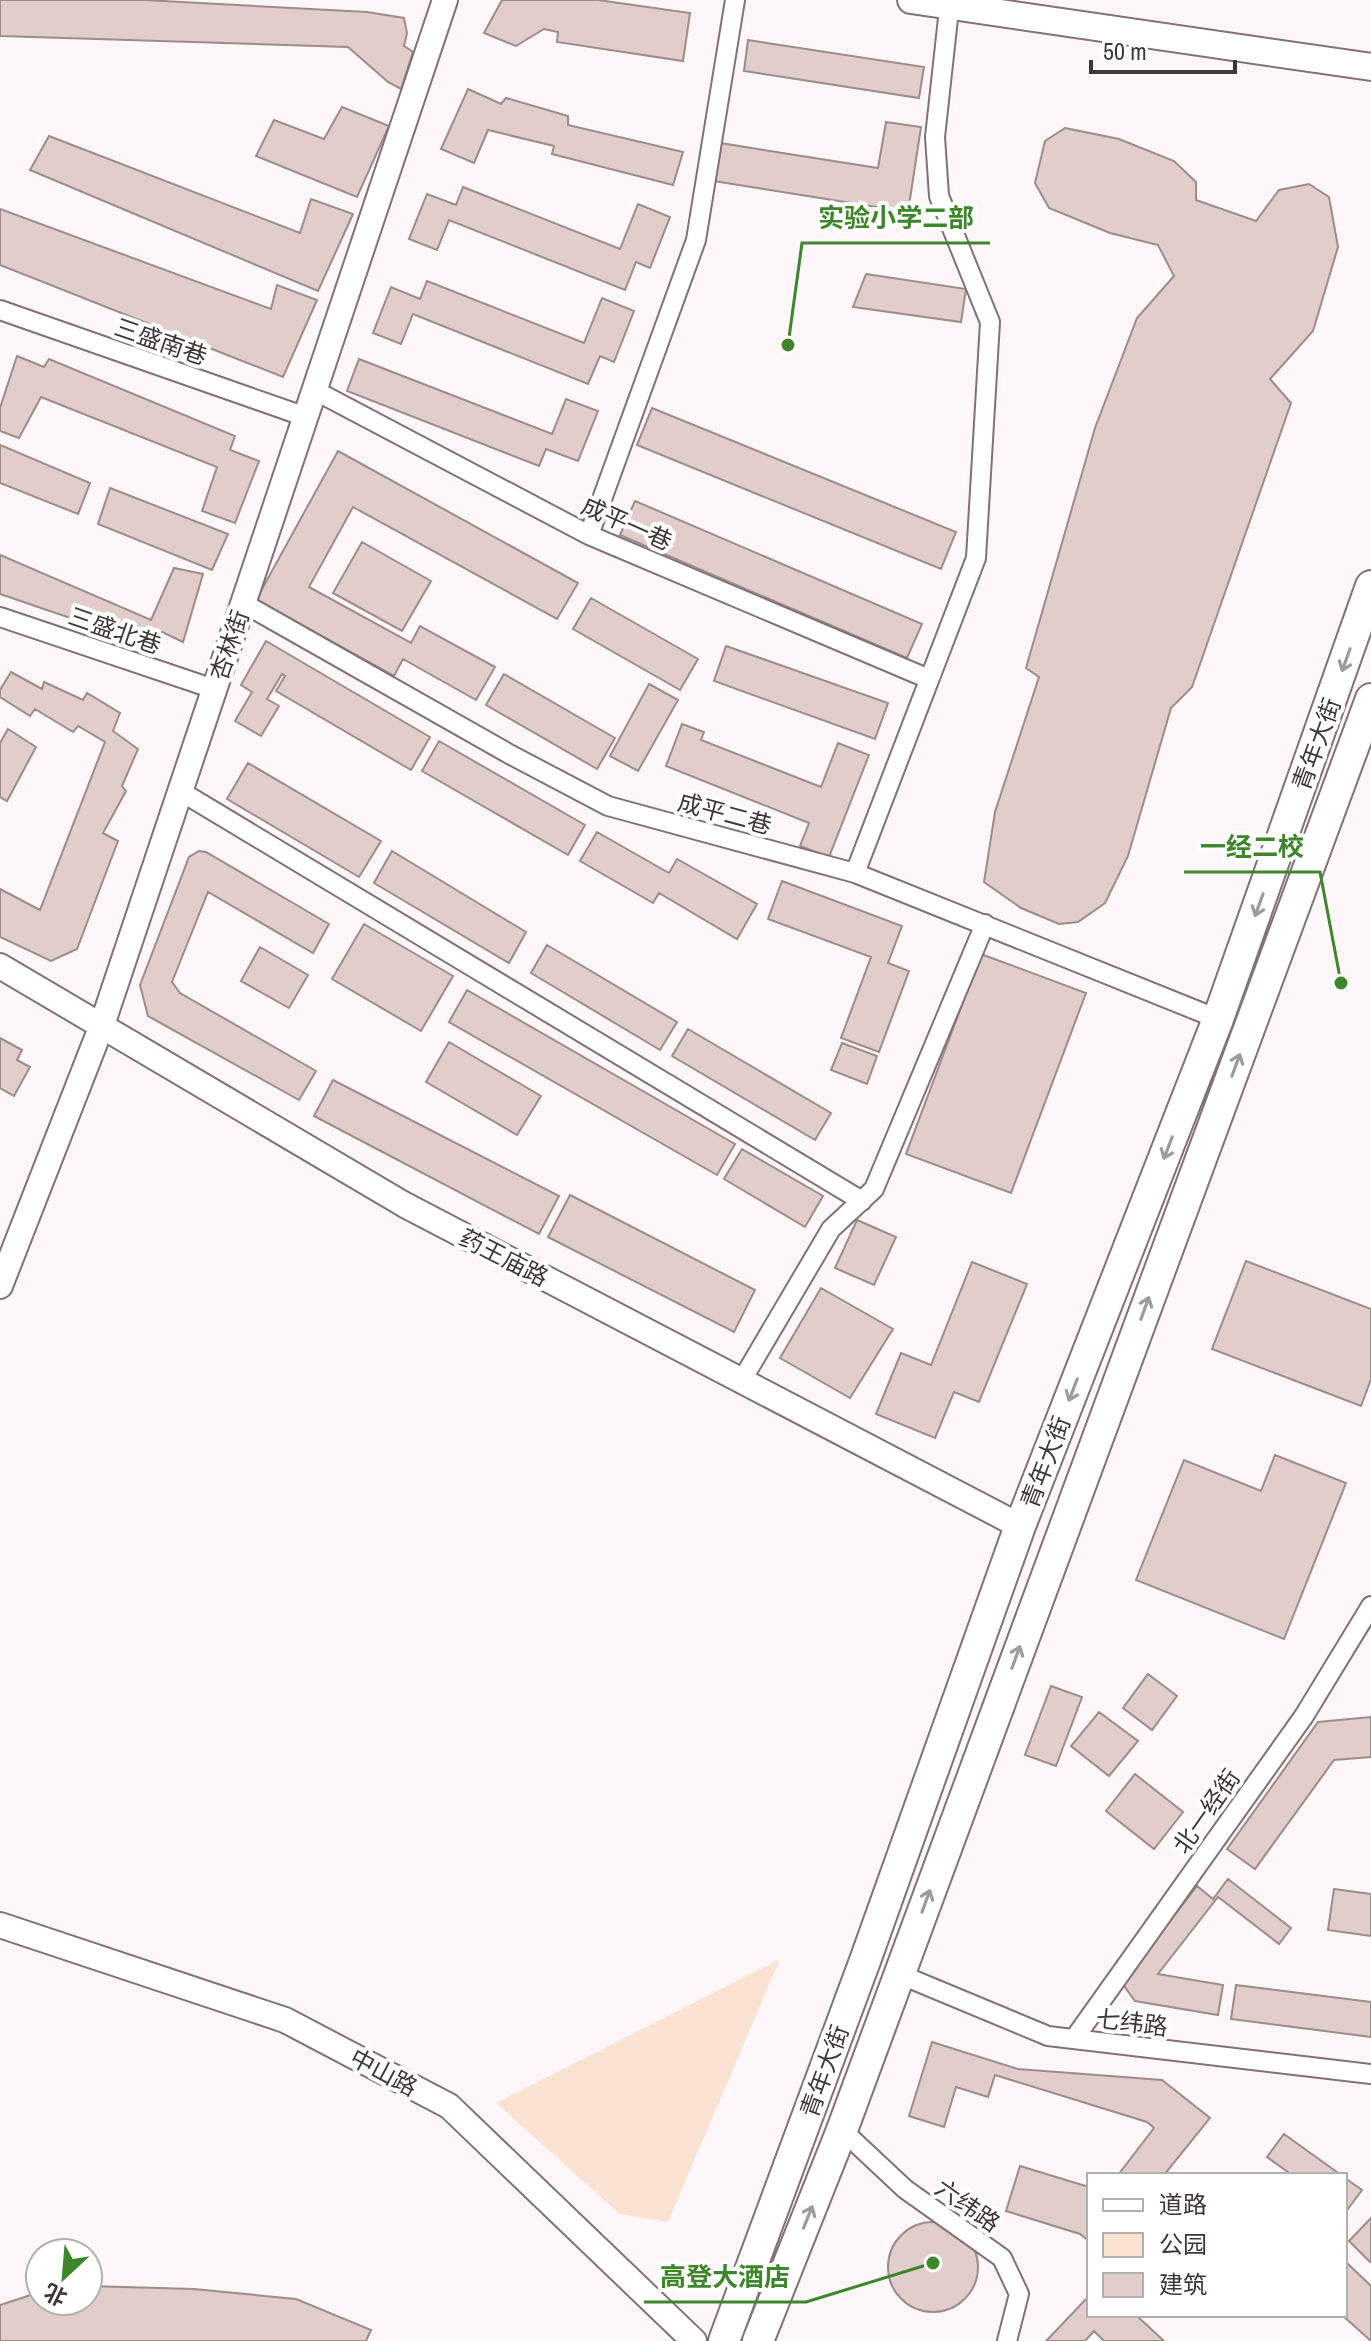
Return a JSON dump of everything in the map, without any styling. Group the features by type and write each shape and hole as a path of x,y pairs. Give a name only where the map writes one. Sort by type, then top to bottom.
{"main road":[{"path":"911,0 950,2 1371,67"},
{"name":"青年大街","path":"724,2341 866,1958 1020,1526 1218,1019 1371,586"},
{"name":"青年大街","path":"758,2341 842,2130 1371,699"}],"street":[{"name":"杏林街","path":"0,1286 102,1025 445,0"},
{"path":"589,535 696,240 735,0"},
{"path":"855,873 976,558 990,322 939,196 935,137 950,2"},
{"name":"三盛南巷","path":"0,310 306,417"},
{"name":"成平一巷","path":"314,390 589,535 929,679"},
{"name":"成平二巷","path":"243,603 511,755 608,806 855,873 1218,1019"},
{"name":"三盛北巷","path":"0,617 214,689"},
{"path":"180,791 862,1201"},
{"path":"742,1380 831,1229 874,1189 985,924"},
{"name":"药王庙路","path":"0,966 405,1205 1020,1526"},
{"name":"北一经街","path":"1074,2039 1304,1716 1371,1606"},
{"name":"中山路","path":"0,1925 285,2020 449,2106 694,2341"},
{"name":"七纬路","path":"899,1974 1048,2036 1371,2074"},
{"name":"六纬路","path":"842,2130 905,2189 1002,2258 1019,2294 1007,2341"}],"green space":[{"path":"780,1959 668,2222 620,2214 496,2103"}],"building":[{"path":"0,0 145,0 367,12 404,18 407,33 404,46 413,52 401,89 388,82 348,47 0,36"},
{"path":"502,0 598,0 690,13 683,61 557,42 558,32 544,29 516,46 484,33"},
{"path":"748,40 924,67 919,98 744,71"},
{"path":"468,89 501,104 506,98 568,116 568,125 683,152 673,185 552,154 554,146 488,130 474,163 441,149"},
{"path":"342,107 389,126 357,197 256,156 274,120 324,139"},
{"path":"886,122 921,127 908,212 713,181 720,143 878,168"},
{"path":"1065,128 1119,139 1174,161 1196,182 1196,200 1256,221 1279,190 1309,184 1329,197 1338,247 1313,331 1270,379 1291,403 1192,687 1171,708 1128,856 1105,903 1078,922 1059,924 1021,908 984,882 995,812 1039,677 1026,668 1095,428 1137,318 1174,276 1158,245 1110,233 1049,208 1035,183 1045,141"},
{"path":"49,136 300,233 311,199 353,214 318,291 30,170"},
{"path":"463,187 620,249 638,204 670,217 650,268 636,262 625,290 449,220 437,250 409,239 427,194 456,205"},
{"path":"0,209 271,309 277,285 317,300 283,377 0,265"},
{"path":"866,274 966,289 961,322 853,307"},
{"path":"427,281 584,343 602,298 634,311 614,362 600,356 588,384 413,314 401,344 373,333 391,287 420,299"},
{"path":"17,356 44,367 49,359 235,436 230,450 259,461 235,523 202,511 217,467 41,397 19,438 0,431 0,408"},
{"path":"359,359 552,434 566,399 598,411 578,461 546,449 539,466 347,391"},
{"path":"652,408 956,532 941,569 637,445"},
{"path":"0,445 90,483 78,514 0,483"},
{"path":"338,451 578,583 557,619 353,507 309,587 411,643 420,626 495,667 476,700 403,659 394,676 256,600"},
{"path":"110,488 228,534 212,570 98,524"},
{"path":"635,501 922,624 907,658 620,535"},
{"path":"362,542 431,581 402,631 333,593"},
{"path":"0,555 151,620 174,568 203,574 183,642 162,632 152,646 0,594"},
{"path":"591,598 698,659 680,690 573,629"},
{"path":"266,641 430,737 411,770 276,691 285,676 282,674 267,699 279,706 261,736 235,721 252,692 241,685"},
{"path":"726,646 888,703 875,739 714,681"},
{"path":"11,672 42,689 44,682 83,700 87,693 120,713 113,731 138,749 122,786 126,791 103,833 118,841 77,949 51,961 0,937 0,889 40,910 105,742 78,726 73,732 35,709 30,716 0,697 0,690"},
{"path":"504,674 615,738 597,769 486,705"},
{"path":"649,684 678,700 638,771 610,756"},
{"path":"682,724 704,732 701,740 821,787 838,743 869,755 829,857 800,846 809,823 666,766"},
{"path":"8,729 36,747 7,801 0,797 0,743"},
{"path":"439,741 585,825 568,855 422,771"},
{"path":"248,763 381,841 359,877 227,799"},
{"path":"597,832 669,873 677,859 757,904 737,939 659,893 653,903 580,861"},
{"path":"199,851 206,852 329,924 313,953 208,892 172,982 180,993 316,1071 299,1100 148,1016 140,985 189,857"},
{"path":"392,851 526,932 509,963 374,883"},
{"path":"782,881 902,926 888,963 909,971 879,1052 841,1038 871,957 768,919"},
{"path":"364,924 453,976 421,1031 332,979"},
{"path":"547,945 677,1022 660,1050 531,973"},
{"path":"260,947 308,975 289,1008 241,981"},
{"path":"981,954 1086,993 1011,1193 906,1154"},
{"path":"467,990 735,1144 717,1175 449,1022"},
{"path":"688,1029 831,1113 815,1140 672,1056"},
{"path":"0,1038 22,1050 17,1060 30,1067 14,1096 0,1088"},
{"path":"449,1042 541,1096 517,1135 426,1082"},
{"path":"842,1043 877,1056 867,1084 831,1070"},
{"path":"333,1080 559,1196 539,1234 314,1116"},
{"path":"742,1149 823,1196 805,1227 724,1179"},
{"path":"570,1195 755,1290 734,1332 548,1237"},
{"path":"857,1220 896,1237 874,1285 835,1268"},
{"path":"1246,1261 1371,1309 1371,1379 1361,1406 1212,1349"},
{"path":"972,1262 1027,1284 979,1402 954,1392 935,1438 876,1414 901,1353 931,1365"},
{"path":"821,1288 893,1329 850,1398 780,1358"},
{"path":"1275,1455 1346,1483 1284,1639 1136,1580 1184,1460 1261,1491"},
{"path":"1148,1674 1177,1696 1152,1730 1123,1708"},
{"path":"1051,1686 1082,1697 1056,1766 1025,1755"},
{"path":"1099,1712 1138,1741 1109,1776 1071,1746"},
{"path":"1371,1717 1371,1757 1334,1760 1255,1869 1227,1849 1318,1722"},
{"path":"1135,1774 1183,1812 1154,1849 1106,1811"},
{"path":"1228,1879 1291,1928 1279,1944 1218,1897 1158,1974 1223,1985 1218,2015 1135,2001 1122,1983 1197,1886 1213,1899"},
{"path":"1334,1889 1371,1894 1371,1936 1328,1930"},
{"path":"1236,1985 1371,2002 1371,2037 1231,2019"},
{"path":"932,2042 1018,2069 1162,2080 1210,2118 1166,2173 1120,2173 1154,2128 1147,2122 995,2075 988,2097 956,2087 944,2127 909,2116"},
{"path":"1284,2134 1338,2173 1289,2173 1267,2157"},
{"path":"1020,2166 1087,2186 1087,2239 1080,2234 1006,2211"},
{"path":"1347,2179 1362,2190 1347,2210"},
{"path":"1371,2218 1371,2260 1370,2262 1349,2241"},
{"path":"933,2222 950,2225 965,2235 975,2250 978,2267 975,2284 965,2299 950,2309 933,2312 916,2309 901,2299 891,2284 888,2267 891,2250 901,2235 916,2225"},
{"path":"1347,2263 1371,2286 1371,2341 1344,2317 1347,2317"},
{"path":"104,2286 194,2289 296,2299 371,2330 366,2341 0,2341 0,2305 24,2297 24,2317 104,2317"},
{"path":"1087,2298 1087,2317 1138,2317 1164,2341 1104,2341 1094,2331 1085,2341 1046,2341"}],"place":[{"name":"实验小学二部","path":"788,345"},
{"name":"一经二校","path":"1341,983"},
{"name":"高登大酒店","path":"933,2263"}]}
